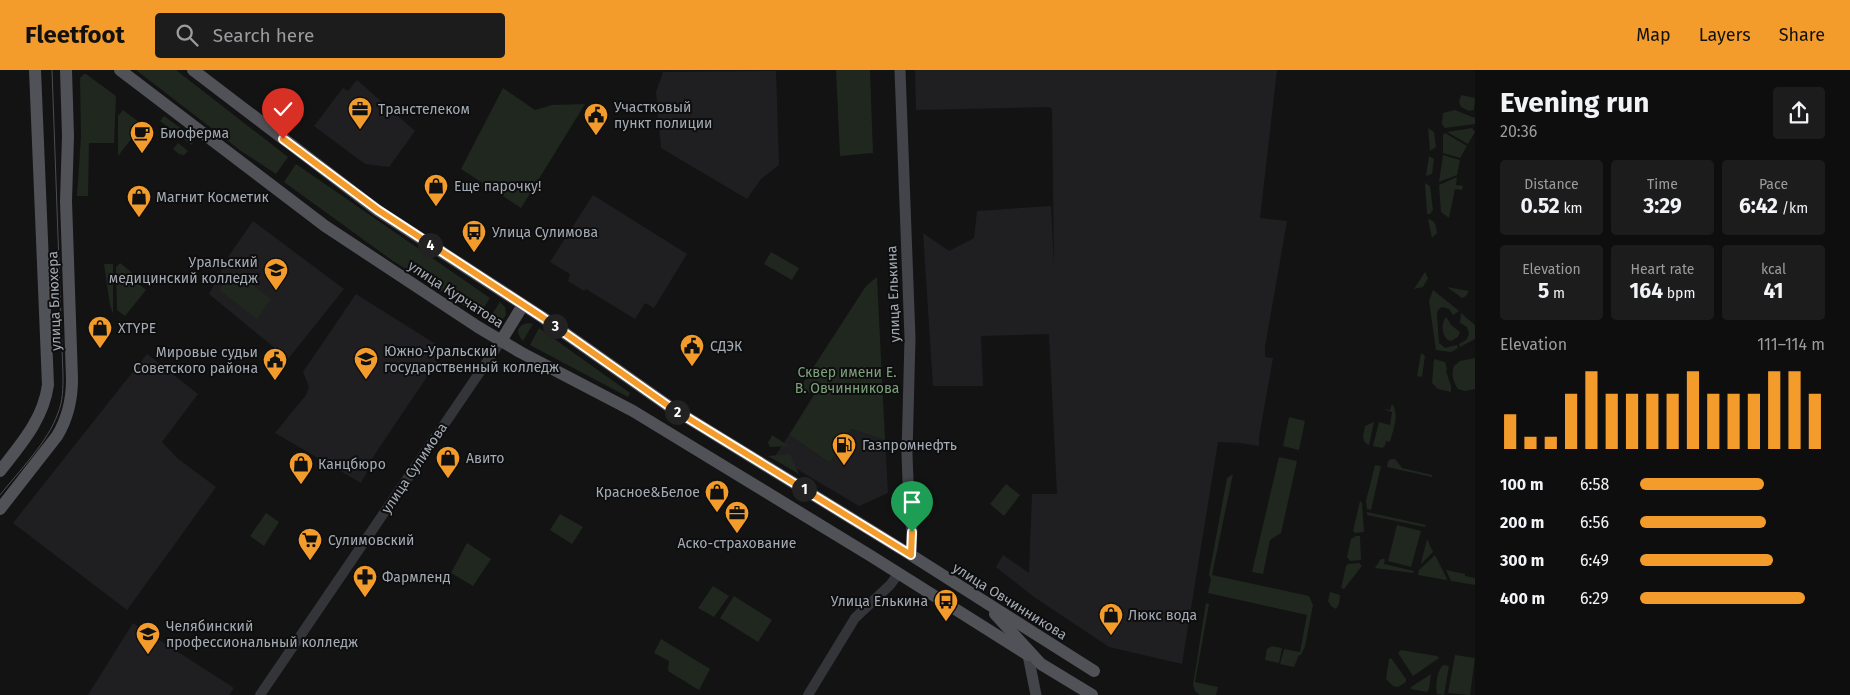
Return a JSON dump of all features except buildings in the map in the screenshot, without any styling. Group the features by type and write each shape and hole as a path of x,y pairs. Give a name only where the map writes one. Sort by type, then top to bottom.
{"main road":[{"name":"улица Блюхера","path":"0,471 39,418 48,385 35,70"},
{"name":"улица Блюхера","path":"0,509 57,436 70,405 72,379 66,201 68,136 66,70"},
{"name":"улица Курчатова","path":"120,70 324,226 374,260 501,341 633,411 899,574"},
{"name":"улица Курчатова","path":"193,70 378,210 524,305 670,407 911,555"},
{"name":"улица Елькина","path":"900,70 910,338 907,454 912,532 911,555"},
{"path":"501,341 524,305"},
{"path":"911,555 899,574 1028,655 1036,695"},
{"name":"улица Овчинникова","path":"911,555 1094,671"},
{"path":"983,601 1041,664 1092,695"}],"street":[{"name":"улица Сулимова","path":"260,695 501,341"},
{"path":"808,695 855,618 899,574"}],"shaded area":[{"path":"915,70 1277,70 1260,218 1287,221 1265,347 1265,357 1273,358 1259,446 1218,442 1182,664 1109,647 1034,597 996,567 1003,555 1029,573 1032,494 1057,494 1049,334 981,336 983,386 933,386 923,233 949,251 974,238 977,211 1051,206 1054,267 1052,110 1050,107 916,110"},
{"path":"776,71 779,165 761,179 747,199 661,148 656,92 663,72"},
{"path":"357,80 415,131 389,167 365,164 314,126 343,88 348,91"},
{"path":"593,195 687,254 654,308 645,303 635,319 586,289 584,291 568,281 570,274 550,262"},
{"name":"Уральский медицинский колледж","path":"253,221 344,289 288,359 209,294 230,254"},
{"name":"Южно-Уральский государственный колледж","path":"356,294 445,350 375,454 361,483 275,433 306,395 309,387 303,372"},
{"path":"147,354 198,394 162,442 177,458 216,487 127,610 13,523"},
{"path":"851,429 885,440 888,493 859,506 775,456 789,435 830,463"},
{"name":"Челябинский профессиональный колледж","path":"133,623 234,688 229,695 88,695"}],"green space":[{"path":"136,70 176,70 288,157 276,174 241,151"},
{"path":"836,70 870,70 873,153 840,156"},
{"path":"84,74 116,96 114,143 89,143 88,196 77,196 81,137 80,78"},
{"path":"503,88 535,110 552,105 585,104 521,208 461,169"},
{"path":"1461,95 1475,98 1474,110 1469,111 1461,107 1459,102"},
{"path":"123,110 140,123 133,132 135,134 118,156 118,116"},
{"path":"1455,110 1475,118 1475,124 1445,128 1442,124 1443,113"},
{"path":"164,116 194,138 192,145 160,121"},
{"path":"1428,128 1434,132 1436,147 1430,151"},
{"path":"1472,128 1475,132 1468,144 1447,132"},
{"path":"1445,133 1467,146 1460,158 1443,153 1443,135"},
{"path":"178,143 188,151 184,155 179,154 173,149"},
{"path":"1443,155 1460,160 1457,175 1439,182"},
{"path":"1429,156 1434,159 1432,174 1426,176"},
{"path":"296,164 490,298 479,315 393,261 284,182"},
{"path":"1457,177 1456,185 1463,186 1462,190 1455,189 1449,218 1441,212 1439,185"},
{"path":"1425,183 1430,186 1433,210 1430,214 1427,214"},
{"path":"1428,219 1434,222 1436,228 1437,233 1432,238"},
{"path":"771,252 799,268 792,280 764,264"},
{"path":"120,263 141,280 139,284 146,290 125,316 117,310 116,267"},
{"path":"104,264 113,264 113,314 110,305"},
{"path":"234,271 271,299 257,319 219,290"},
{"path":"1425,272 1428,278 1423,287 1414,289"},
{"name":"Сквер имени Е. В. Овчинникова","path":"877,277 885,440 851,429 830,463 789,435 814,395 800,388 866,286"},
{"path":"1447,287 1469,291 1462,298"},
{"path":"1433,290 1459,311 1453,315 1449,309 1442,307 1438,310 1437,314 1439,343 1445,348 1457,345 1458,348 1451,352 1436,350 1429,301"},
{"path":"500,302 505,307 506,315 501,322 493,323 488,320"},
{"path":"1461,313 1475,325 1475,339 1460,347 1459,344 1466,340 1469,334 1467,327 1460,323"},
{"path":"1445,318 1460,332 1458,337 1451,341 1444,335 1443,324"},
{"path":"528,323 533,324 523,341 518,330 519,327"},
{"path":"539,328 630,393 628,397 530,345"},
{"path":"1421,353 1425,356 1422,377 1417,376"},
{"path":"1475,358 1475,389 1465,391 1458,389 1453,378 1454,366 1460,361"},
{"path":"1434,359 1445,362 1451,392 1438,389 1432,383"},
{"path":"1392,404 1396,417 1390,442 1386,441 1385,446 1382,448 1373,446 1379,422 1390,425 1392,412 1381,408 1390,410"},
{"path":"1289,417 1305,421 1299,450 1283,446"},
{"path":"1374,422 1369,445 1364,441 1363,434 1365,426"},
{"path":"772,435 789,446 770,447 768,443"},
{"path":"790,454 799,474 768,456"},
{"path":"1279,457 1297,461 1281,533 1270,540 1263,574 1252,572"},
{"path":"1395,459 1402,468 1432,475 1432,477 1387,467 1388,461"},
{"path":"1375,465 1381,466 1371,510 1367,509 1366,501"},
{"path":"1233,474 1212,575 1309,596 1313,605 1305,646 1294,667 1280,664 1284,649 1300,652 1307,615 1208,593 1211,579 1209,575 1227,478"},
{"path":"1006,484 1020,495 1004,516 990,504"},
{"path":"1360,501 1362,503 1364,532 1355,533 1353,531"},
{"path":"1367,512 1426,525 1425,527 1367,515"},
{"path":"266,513 279,522 264,546 250,536"},
{"path":"560,514 583,527 572,544 550,530"},
{"path":"1397,525 1421,531 1411,567 1388,561"},
{"path":"1360,536 1361,560 1350,561 1347,557 1351,539"},
{"path":"1427,539 1433,552 1421,564 1421,563"},
{"path":"467,543 491,559 473,586 451,573"},
{"path":"1435,555 1446,580 1418,575 1419,570"},
{"path":"1381,559 1385,559 1384,564 1414,571 1413,573 1375,568"},
{"path":"1359,563 1362,566 1344,589 1341,588 1348,564"},
{"path":"1446,570 1475,578 1475,585 1451,581"},
{"path":"713,586 729,596 714,617 698,608"},
{"path":"1330,592 1340,595 1339,604 1336,609 1328,601"},
{"path":"734,596 772,620 758,642 720,618"},
{"path":"1206,603 1209,604 1195,682 1218,687 1216,695 1200,695 1195,691 1193,685"},
{"path":"661,639 710,669 699,690 668,671 669,661 654,653"},
{"path":"1272,646 1282,648 1279,663 1265,660 1267,649"},
{"path":"1401,650 1437,656 1439,658 1413,676 1398,653"},
{"path":"1455,655 1475,658 1470,695 1448,693"},
{"path":"1391,658 1406,679 1406,682 1398,687 1393,686 1386,679 1389,659"},
{"path":"1443,665 1449,666 1444,695 1437,694 1436,687 1438,675"},
{"path":"1431,674 1427,692 1411,689 1411,687"}],"tram line":[{"path":"0,495 47,435 61,404 63,375 52,70"}],"place":[{"name":"Транстелеком","path":"360,130"},
{"name":"Участковый пункт полиции","path":"596,136"},
{"name":"Биоферма","path":"142,154"},
{"name":"Еще парочку!","path":"436,207"},
{"name":"Магнит Косметик","path":"139,218"},
{"name":"Улица Сулимова","path":"474,253"},
{"name":"Уральский медицинский колледж","path":"276,291"},
{"name":"XTYPE","path":"100,349"},
{"name":"СДЭК","path":"692,367"},
{"name":"Южно-Уральский государственный колледж","path":"366,380"},
{"name":"Мировые судьи Советского района","path":"275,381"},
{"name":"Газпромнефть","path":"844,466"},
{"name":"Авито","path":"448,479"},
{"name":"Канцбюро","path":"301,485"},
{"name":"Красное&Белое","path":"717,513"},
{"name":"Аско-страхование","path":"737,534"},
{"name":"Сулимовский","path":"310,561"},
{"name":"Фармленд","path":"365,598"},
{"name":"Улица Елькина","path":"946,622"},
{"name":"Люкс вода","path":"1111,636"},
{"name":"Челябинский профессиональный колледж","path":"148,655"}],"route":[{"path":"283,139 378,210 542,317 670,407 911,555 912,532"}]}
